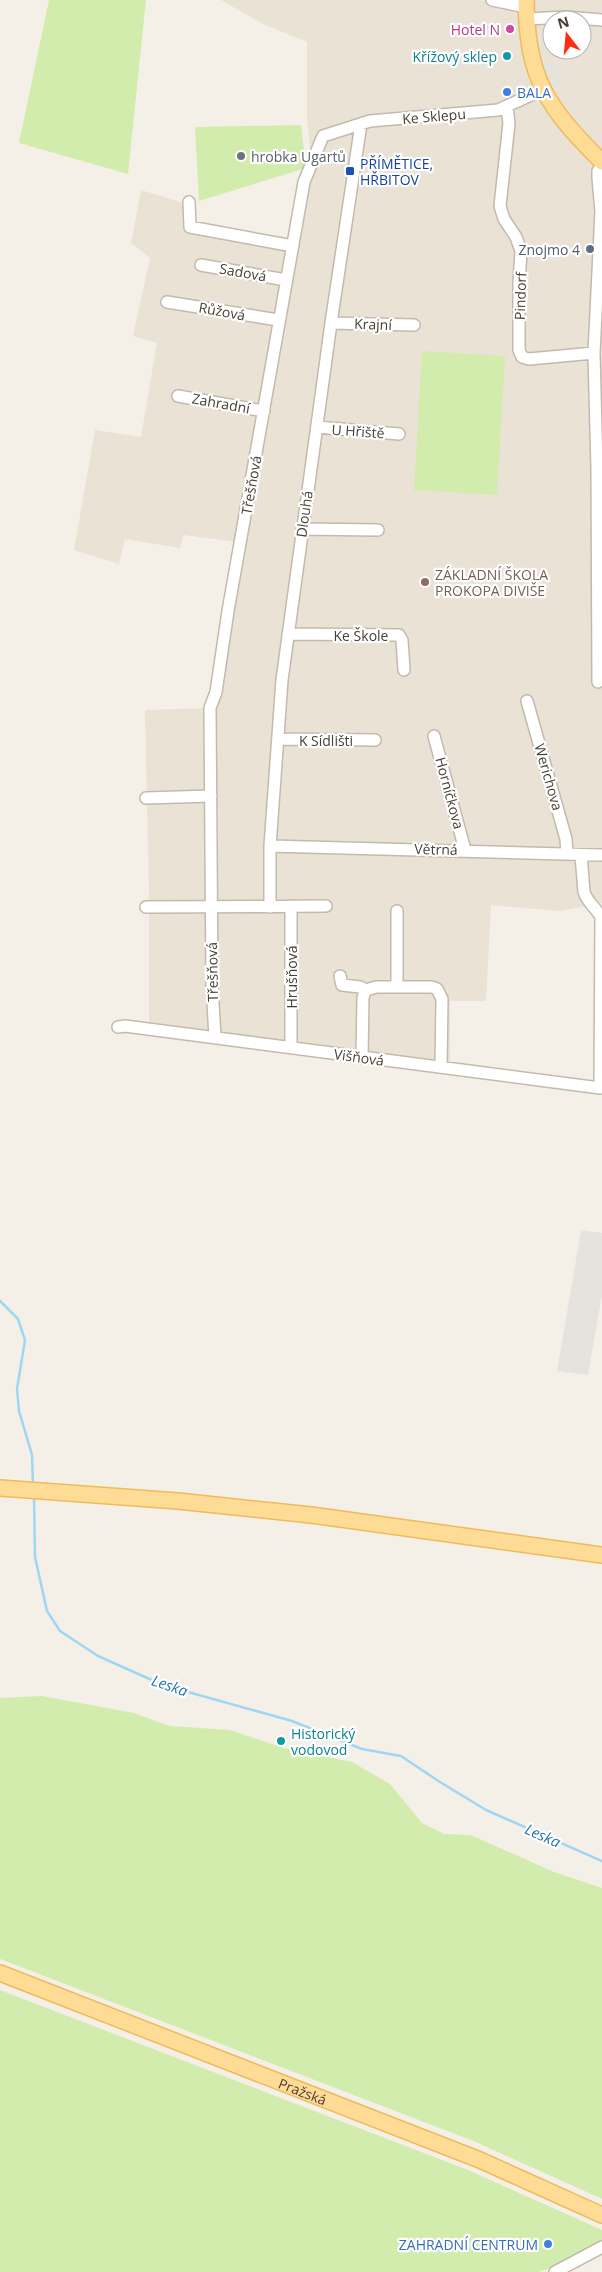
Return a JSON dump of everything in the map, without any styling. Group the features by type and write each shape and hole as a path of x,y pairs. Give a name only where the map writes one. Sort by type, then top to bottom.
{"main road":[{"path":"526,9 531,58 542,90 562,120 602,164"},
{"path":"2,1488 178,1501 311,1515 602,1555"},
{"name":"Pražská","path":"0,1973 480,2160 602,2215"}],"street":[{"path":"492,0 526,9 602,20"},
{"path":"507,108 542,90"},
{"name":"Ke Sklepu","path":"361,124 370,121 507,108"},
{"name":"Pindorf","path":"507,108 509,122 500,206 504,219 522,250 519,283 519,350 522,357 529,359 594,353"},
{"name":"Třešňová","path":"215,1037 212,986 210,708 216,692 278,320 306,174 323,136 361,124"},
{"name":"Dlouhá","path":"270,907 270,846 282,680 331,323 361,124"},
{"path":"598,682 600,551 594,353 601,211 598,171 602,164"},
{"path":"189,202 190,227 293,246"},
{"name":"Sadová","path":"201,265 286,280"},
{"name":"Růžová","path":"167,302 278,320"},
{"name":"Krajní","path":"331,323 414,325"},
{"name":"Zahradní","path":"178,396 264,411"},
{"name":"U Hřiště","path":"317,427 399,434"},
{"path":"302,529 378,530"},
{"name":"Ke Škole","path":"288,634 399,635 402,640 404,670"},
{"name":"Werichova","path":"527,701 566,839 567,854"},
{"name":"Horníčkova","path":"434,736 465,850"},
{"name":"K Sídlišti","path":"278,739 375,740"},
{"path":"146,798 211,796"},
{"name":"Větrná","path":"270,846 602,855"},
{"name":"Višňová","path":"118,1027 125,1026 215,1037 362,1058 600,1088 601,917 596,908 586,898 584,892 582,855"},
{"name":"Hrušňová","path":"291,1047 292,906"},
{"path":"146,907 326,906"},
{"path":"397,911 397,986"},
{"path":"340,976 342,985 360,987 366,990 376,987 397,986 432,987 441,994 441,1067"},
{"path":"362,1058 363,997 366,990"},
{"path":"556,2272 602,2247"}],"shaded area":[{"path":"221,0 602,0 602,903 561,911 491,905 486,1001 450,1001 450,1065 149,1022 149,893 145,710 214,708 238,542 183,535 180,548 125,539 119,564 74,550 95,430 141,437 157,343 133,336 150,258 131,243 141,190 187,204 183,230 299,247 312,172 307,116 307,42 263,24"},
{"path":"543,60 555,65 559,62 561,65 562,86 556,90 551,86 551,75 545,72"},
{"path":"581,1230 602,1233 602,1295 588,1375 557,1371"}],"green space":[{"path":"49,0 146,0 128,174 19,143"},
{"path":"301,125 306,168 199,201 195,127"},
{"path":"422,351 505,356 497,495 414,490"},
{"path":"42,1696 134,1713 170,1726 230,1730 284,1748 352,1762 390,1784 422,1823 444,1834 471,1835 554,1872 602,1888 602,2199 476,2142 0,1959 0,1698"},
{"path":"0,1990 468,2170 602,2230 602,2241 567,2262 539,2272 0,2272"}],"waterway":[{"name":"Leska","path":"0,1301 18,1319 25,1340 17,1389 19,1411 32,1455 33,1486"},
{"name":"Leska","path":"34,1496 35,1557 47,1611 60,1631 98,1656 163,1685 292,1721 362,1749 401,1756 486,1810 602,1861"}],"place":[{"name":"Hotel N","path":"510,29"},
{"name":"Křížový sklep","path":"507,56"},
{"name":"BALA","path":"507,92"},
{"name":"hrobka Ugartů","path":"241,156"},
{"name":"PŘÍMĚTICE, HŘBITOV","path":"350,171"},
{"name":"Znojmo 4","path":"590,249"},
{"name":"ZÁKLADNÍ ŠKOLA PROKOPA DIVIŠE","path":"425,582"},
{"name":"Historický vodovod","path":"281,1741"},
{"name":"ZAHRADNÍ CENTRUM","path":"548,2244"}]}
